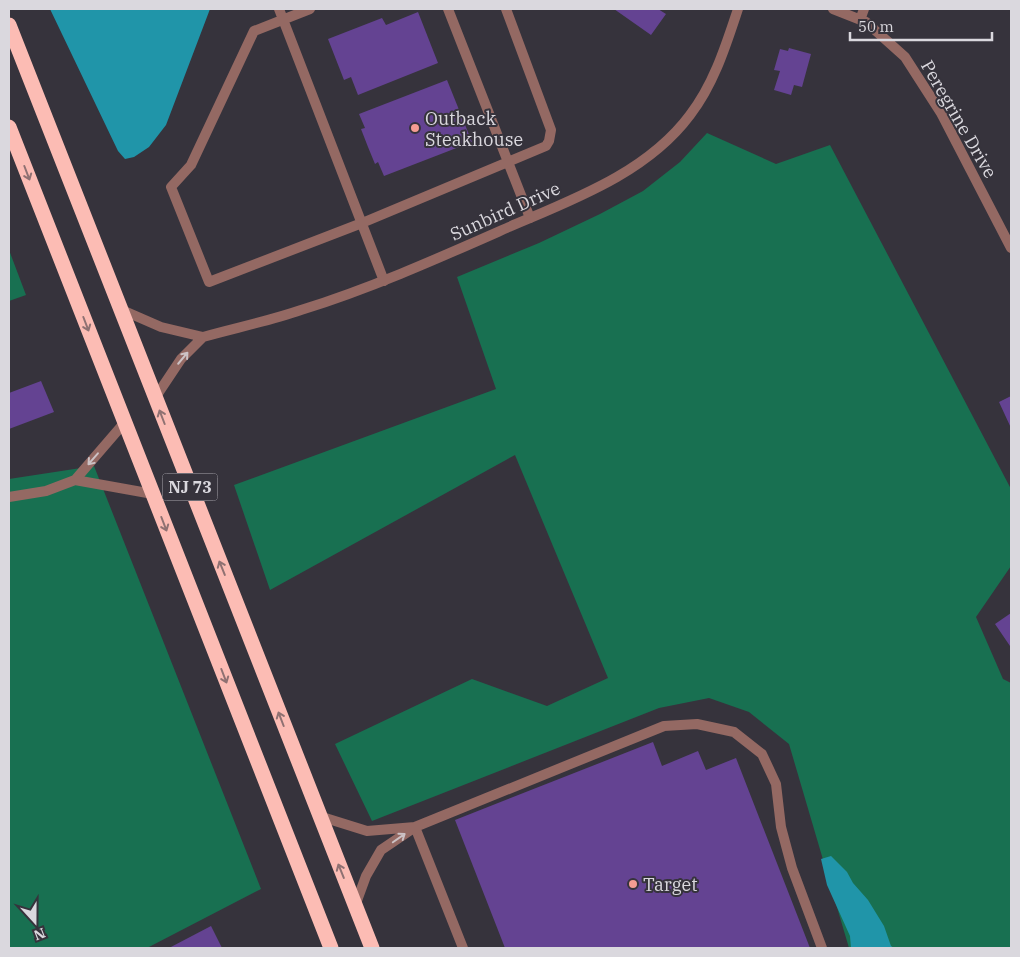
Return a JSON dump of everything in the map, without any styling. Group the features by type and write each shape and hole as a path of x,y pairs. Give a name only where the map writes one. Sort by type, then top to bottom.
{"highway":[{"name":"NJ 73","path":"9,25 372,948"},
{"name":"NJ 73","path":"9,128 331,948"}],"street":[{"path":"278,9 384,281"},
{"path":"310,9 254,31 191,165 171,186 209,282 362,223 546,146 551,136 551,130 506,9"},
{"path":"448,9 530,218"},
{"name":"Sunbird Drive","path":"122,310 161,327 202,337 301,310 384,281 530,218 622,175 636,166 673,134 691,115 713,77 725,49 738,9"},
{"name":"Peregrine Drive","path":"832,9 866,22 905,57 941,113 1011,248"},
{"path":"860,20 864,9"},
{"path":"155,398 181,359 202,337"},
{"path":"9,497 46,491 75,480 125,422"},
{"path":"75,480 152,494"},
{"path":"355,906 366,876 381,850 415,827 664,726 697,724 734,732 762,754 776,784 781,827 792,868 822,948"},
{"path":"319,816 367,831 415,827"},
{"path":"415,827 463,948"}],"green space":[{"path":"707,133 776,164 830,145 1011,489 1011,566 976,617 1003,679 1011,683 1011,948 849,948 789,744 749,712 709,698 659,708 372,821 335,744 472,679 547,706 608,678 515,455 270,590 234,485 496,389 457,277 539,243 643,191 680,162"},
{"path":"9,250 26,295 9,301"},
{"path":"94,466 261,889 147,948 9,948 9,479"}],"water":[{"path":"50,9 210,9 166,125 149,147 134,157 125,159 118,151"},
{"path":"831,856 847,872 853,883 868,900 884,926 891,946 894,948 851,948 850,936 827,885 821,859"}],"building":[{"path":"614,9 658,9 666,14 651,35"},
{"path":"418,12 438,63 358,95 351,77 344,80 328,39 382,18 386,25"},
{"path":"789,48 811,54 802,87 794,85 791,95 774,90 780,71 774,70 780,49 788,51"},
{"name":"Outback Steakhouse","path":"447,80 472,142 384,176 378,162 375,164 368,147 361,129 365,128 359,114"},
{"path":"41,381 54,412 9,429 9,393"},
{"path":"1011,396 1011,428 999,402"},
{"path":"1011,613 1011,645 1010,646 995,624"},
{"name":"Target","path":"653,742 662,766 698,751 706,770 736,758 810,948 505,948 455,820"},
{"path":"211,926 222,948 169,948"}],"place":[{"name":"Outback Steakhouse","path":"415,128"},
{"name":"Target","path":"633,884"}]}
